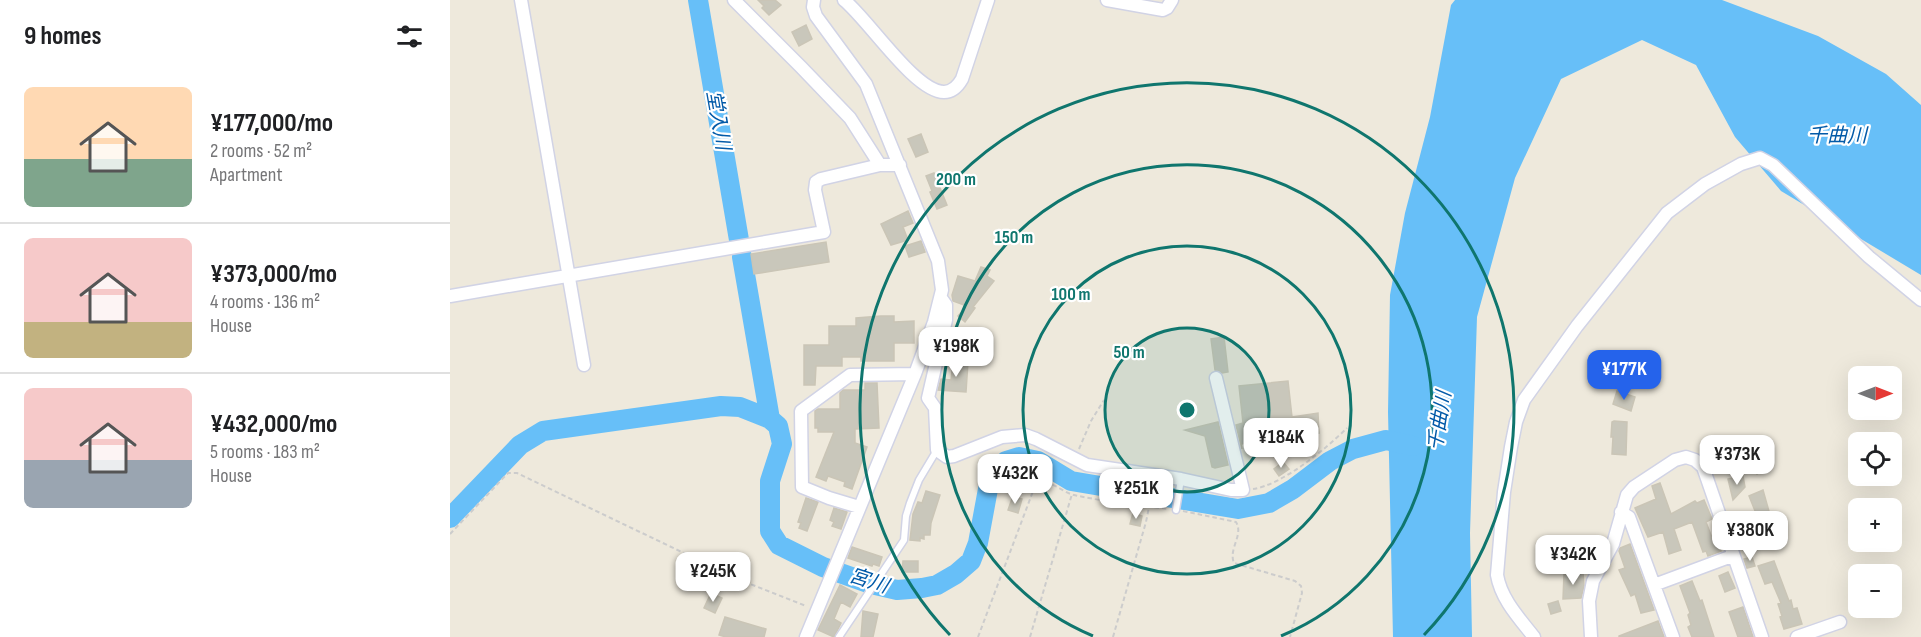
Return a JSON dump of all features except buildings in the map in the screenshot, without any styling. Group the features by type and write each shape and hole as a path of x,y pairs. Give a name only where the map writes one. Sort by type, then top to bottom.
{"street":[{"path":"521,0 584,365"},
{"path":"734,0 850,118 880,165"},
{"path":"806,637 915,374 940,298 942,280 938,261 866,84 816,16 813,7 814,0"},
{"path":"844,0 910,72 929,87 943,92 956,88 962,79 988,0"},
{"path":"1107,0 1163,10 1172,0"},
{"path":"1534,637 1504,597 1497,575 1504,492 1516,422 1524,400 1576,326 1667,213 1704,184 1741,164 1760,158 1773,165 1869,257 1921,300"},
{"path":"450,296 824,232 815,190 816,183 821,179 880,165 900,165"},
{"path":"940,298 946,305 946,320 928,398 935,408 937,450 947,457 1002,437 1025,435 1087,465 1180,484 1243,490 1216,378"},
{"path":"860,507 802,487 801,411 850,375 915,374"},
{"path":"906,397 928,398"},
{"path":"1590,637 1589,601 1593,581 1613,544 1627,495 1634,487 1676,460 1686,457 1702,466 1762,637"},
{"path":"1621,512 1629,517 1673,637"},
{"path":"1654,585 1732,556"},
{"path":"1797,637 1840,622"}],"lane":[{"path":"839,637 904,540 906,516 910,503 919,480 937,450"},
{"path":"1176,507 1180,484"}],"path":[{"path":"1074,460 1091,421 1104,400"},
{"path":"1243,490 1261,488 1287,474 1332,443 1347,428"},
{"path":"450,534 508,473 517,473 740,580 816,610"},
{"path":"978,637 1035,486 1046,482 1072,494 1149,507 1176,507 1236,522 1239,531 1232,557 1234,562 1301,586 1302,593 1290,637"},
{"path":"1030,637 1072,494"},
{"path":"1113,637 1149,507"}],"water":[{"name":"千曲川","path":"1455,0 1722,0 1818,36 1886,74 1921,105 1921,275 1781,191 1735,137 1696,65 1642,40 1561,79 1515,178 1477,317 1470,533 1472,637 1393,637 1388,412 1390,295 1405,213 1430,117 1451,5"}],"waterway":[{"name":"堂入川","path":"698,0 739,240"},
{"name":"堂入川","path":"742,257 770,419"},
{"name":"宮川","path":"450,518 520,445 543,431 721,406 740,407 770,419 778,426 782,444 770,481 770,531 779,545 823,567 871,584 897,590 937,585 956,574 971,561 978,543 988,489 996,472 1006,461 1019,457 1038,461 1071,481 1238,509 1269,503 1293,489 1330,461 1353,449 1386,440 1413,446"}]}
